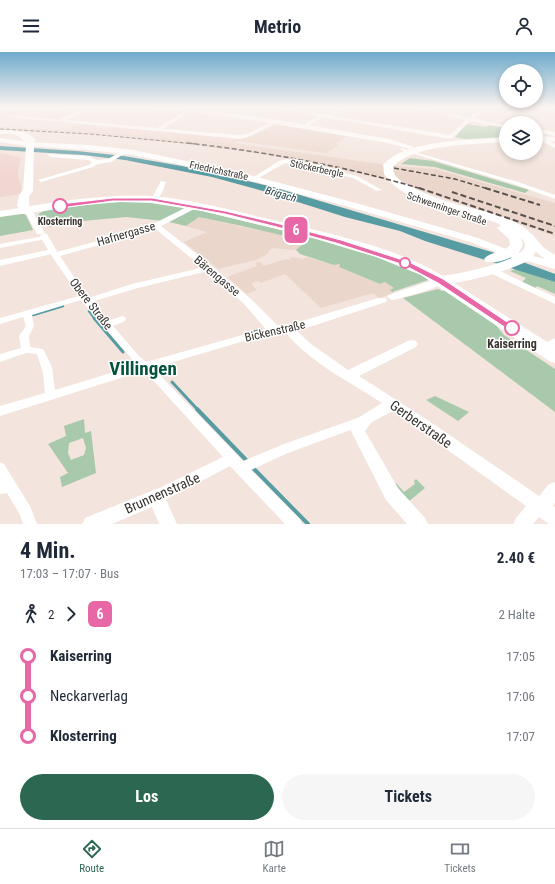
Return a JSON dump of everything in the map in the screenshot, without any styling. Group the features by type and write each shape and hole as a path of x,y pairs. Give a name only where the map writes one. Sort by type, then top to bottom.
{"main road":[{"path":"546,139 555,139"},
{"path":"2,140 28,148 28,192 24,194 23,206 28,210"},
{"path":"381,170 397,156 410,149 499,140"},
{"name":"Schwenninger Straße","path":"381,170 387,172 397,184 415,194 502,221 518,229 528,236 532,248 520,254 517,239 507,230 473,217 410,197 392,187 381,170"},
{"path":"0,214 113,200 152,199 278,225 407,264 440,281 551,349"},
{"name":"Bickenstraße","path":"440,281 446,273 489,266 520,254"}],"street":[{"path":"146,129 240,137 249,135 261,129"},
{"path":"316,129 375,139 516,183 555,197"},
{"path":"408,129 451,136 458,129"},
{"path":"2,140 15,138 18,133"},
{"path":"2,140 18,133"},
{"path":"18,133 28,148"},
{"path":"543,133 555,134"},
{"path":"543,137 546,139 545,141 555,145"},
{"name":"Friedrichstraße","path":"28,148 122,153 158,157 255,178 520,254"},
{"path":"41,180 91,166 96,162 111,160 122,153"},
{"path":"51,155 89,158 96,162"},
{"name":"Stöckerbergle","path":"255,178 281,162 287,162 355,177 362,180 372,188 379,190"},
{"path":"152,199 156,197 163,182"},
{"name":"Hafnergasse","path":"54,253 157,227 194,207"},
{"name":"Obere Straße","path":"28,210 41,233 85,299 107,325 136,359 155,375 236,464 295,524"},
{"name":"Bärengasse","path":"157,227 209,268 248,302 268,325 274,329"},
{"path":"0,246 41,233"},
{"path":"0,263 54,253"},
{"path":"520,254 555,260"},
{"path":"520,254 555,264"},
{"path":"489,266 555,301"},
{"path":"0,321 209,268"},
{"name":"Bickenstraße","path":"0,411 145,366 274,329 289,329 429,286 440,281"},
{"path":"26,350 24,336 30,326 27,314"},
{"path":"107,325 122,319"},
{"name":"Gerberstraße","path":"289,329 295,338 317,354 393,404 555,518"},
{"path":"349,375 412,344"},
{"path":"0,358 26,350 40,351 47,372 50,396"},
{"path":"393,404 363,421 359,426 358,431 385,483 404,509 418,524"},
{"name":"Brunnenstraße","path":"92,524 236,464 363,421"},
{"path":"0,468 5,487 25,511 30,524"},
{"path":"522,524 555,490"},
{"path":"156,497 168,524"}],"shaded area":[{"path":"46,129 91,131 234,143 394,166 435,169 555,203 555,236 416,189 375,177 303,161 247,152 151,140 0,130"},
{"path":"138,129 243,138 234,143 98,131 68,130"},
{"path":"263,129 309,129 347,136 335,144 339,145 326,153 237,141"},
{"path":"0,153 20,157 21,160 18,169 18,178 21,186 21,194 0,197"},
{"path":"199,217 242,227 268,231 305,242 296,250 272,248 266,255 256,260 218,269 184,242 207,232 186,226"},
{"path":"292,257 304,259 306,257 334,265 339,264 339,267 380,284 385,282 395,288 390,290 394,293 379,298 373,293 321,308 285,274 261,283 258,281 251,284 257,290 247,294 227,277 257,266 255,263 260,262 264,266 286,259 289,260"}],"green space":[{"path":"462,129 499,129 499,137 465,139 455,137"},
{"path":"410,158 433,161 529,190 525,193 435,167 401,164"},
{"path":"138,200 186,207 164,221 126,217 83,221 48,227 38,215 43,212 68,206"},
{"path":"194,209 334,243 410,267 428,278 428,280 392,292 390,290 394,288 385,282 380,284 339,267 339,264 334,265 300,254 296,250 305,242 266,231 199,217 186,226 169,222"},
{"path":"19,213 26,215 33,230 0,236 0,215"},
{"path":"516,269 555,282 555,294 537,286 534,289 521,283 526,278 510,271"},
{"path":"438,289 442,291 448,289 486,313 504,335 555,369 555,412 403,298"},
{"path":"435,396 469,412 458,421 426,400"},
{"path":"84,419 85,433 91,431 96,473 62,487 60,477 68,473 48,444 66,436 64,426","holes":["83,438 86,448 84,455 71,460 68,453 69,443"]},
{"path":"416,479 425,488 408,502 393,485 396,483 404,492 415,484 414,481"}],"water":[{"name":"Brigach","path":"0,146 77,151 124,156 182,166 273,187 512,258 555,274 555,282 425,241 400,231 345,217 263,191 212,177 125,160 83,155 0,150"}],"waterway":[{"path":"33,315 63,306"},
{"path":"89,311 95,319"},
{"path":"94,318 123,352"},
{"path":"254,332 261,330"},
{"path":"172,382 198,410"},
{"path":"197,409 247,461"},
{"path":"253,468 308,524"}],"railway":[{"path":"0,129 90,134 191,144"},
{"path":"191,144 196,144"},
{"path":"191,144 276,155 364,173 422,189"},
{"path":"394,168 455,179 488,189"},
{"path":"485,188 540,205"},
{"path":"422,189 555,234"},
{"path":"452,192 555,226"}],"bus line":[{"name":"6","path":"60,206 96,201 152,199 278,225 381,255 426,272 512,328"}],"place":[{"name":"Klosterring","path":"60,206"},
{"name":"Kaiserring","path":"512,328"}],"district":[{"name":"Villingen","path":"143,368"}]}
